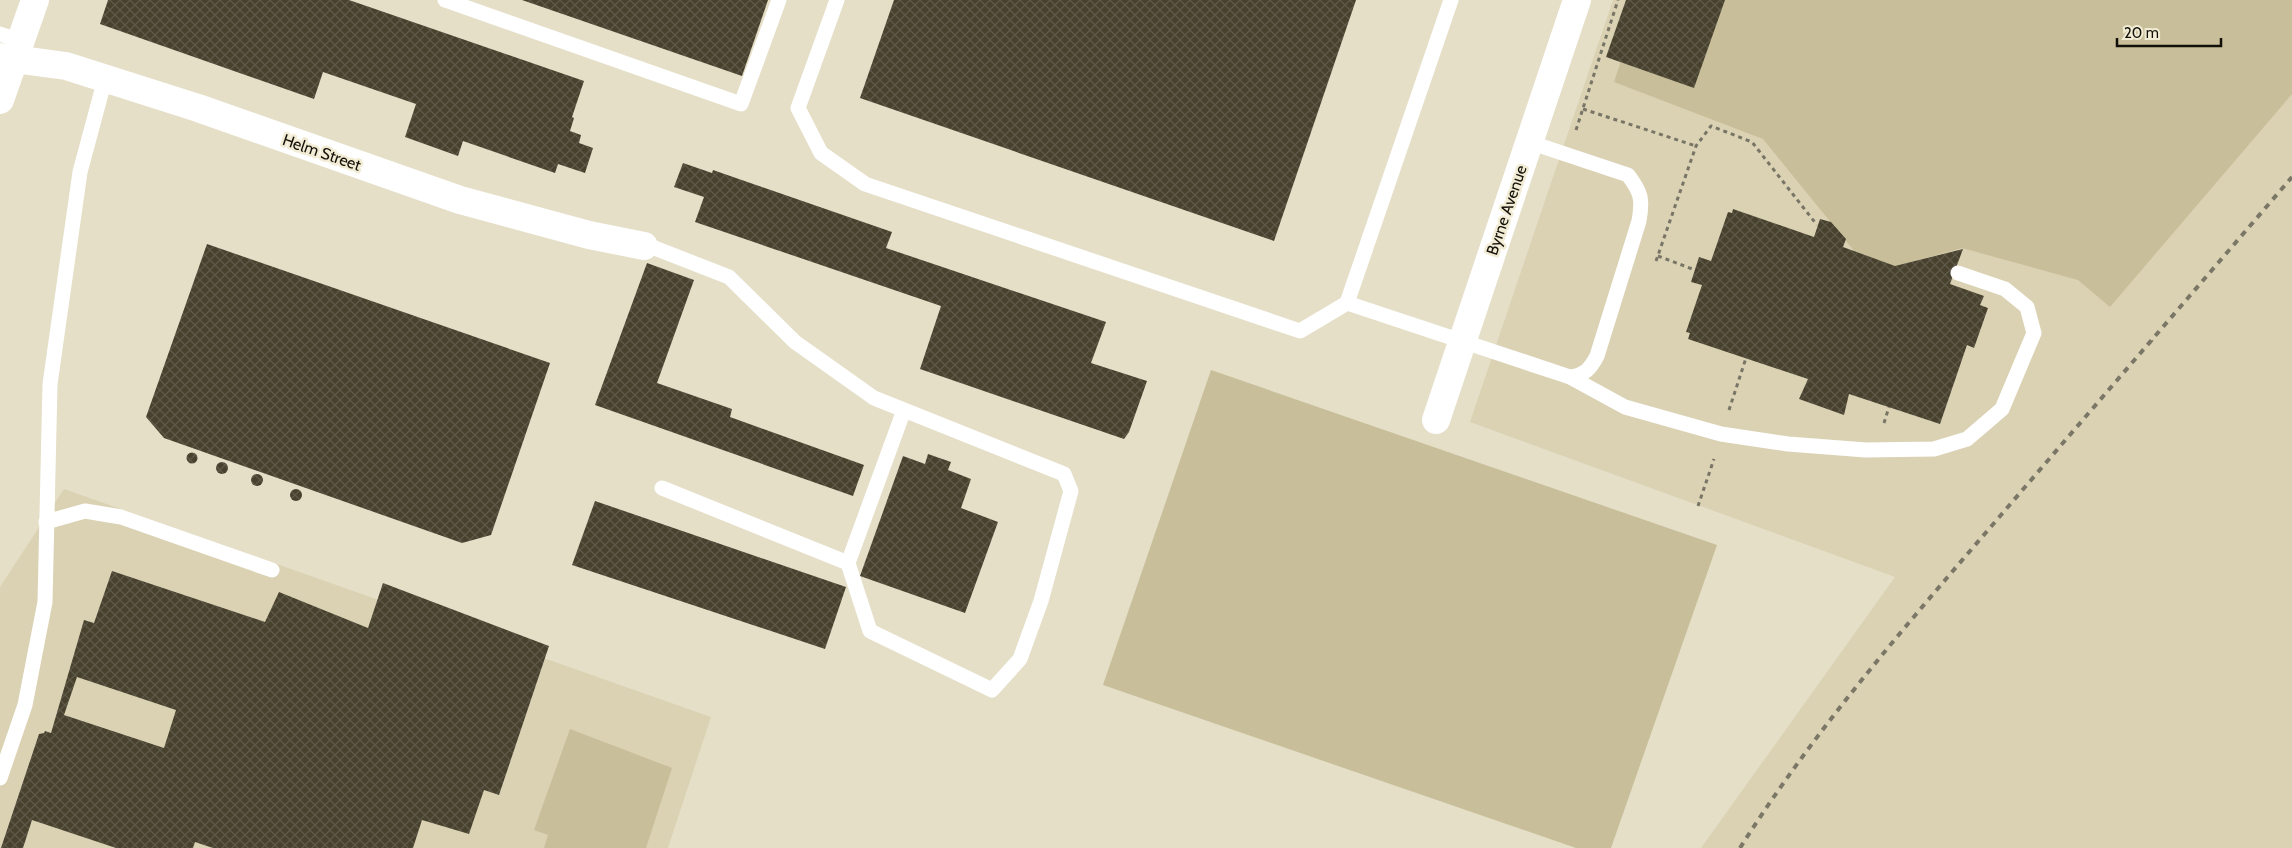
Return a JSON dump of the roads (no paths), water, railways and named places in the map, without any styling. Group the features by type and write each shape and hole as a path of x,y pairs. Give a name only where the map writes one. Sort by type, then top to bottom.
{"street":[{"path":"0,100 9,48 35,0"},
{"name":"Byrne Avenue","path":"1436,420 1577,0"},
{"name":"Helm Street","path":"9,48 198,108 460,200 589,235 644,246"}],"lane":[{"path":"445,0 742,104 779,0"},
{"path":"837,0 798,108 821,154 865,184 1300,331 1347,303 1451,0"},
{"path":"0,778 25,705 45,602 51,374 80,172 105,78"},
{"path":"1529,142 1628,175 1638,187 1642,204 1639,220 1597,356 1590,369 1582,375 1570,377"},
{"path":"644,246 652,247 729,278 795,342 874,398 904,410 1064,474 1071,491 1041,601 1020,659 992,690 870,631 848,563 904,410"},
{"path":"1347,303 1570,377 1625,407 1722,434 1788,444 1866,450 1934,449 1967,440 2002,409 2034,333 2027,307 2005,289 1958,273"},
{"path":"662,488 848,563"},
{"path":"46,522 84,512 122,517 272,570"}],"railway":[{"path":"1740,848 1799,761 1864,677 1966,555 2292,177"}]}
